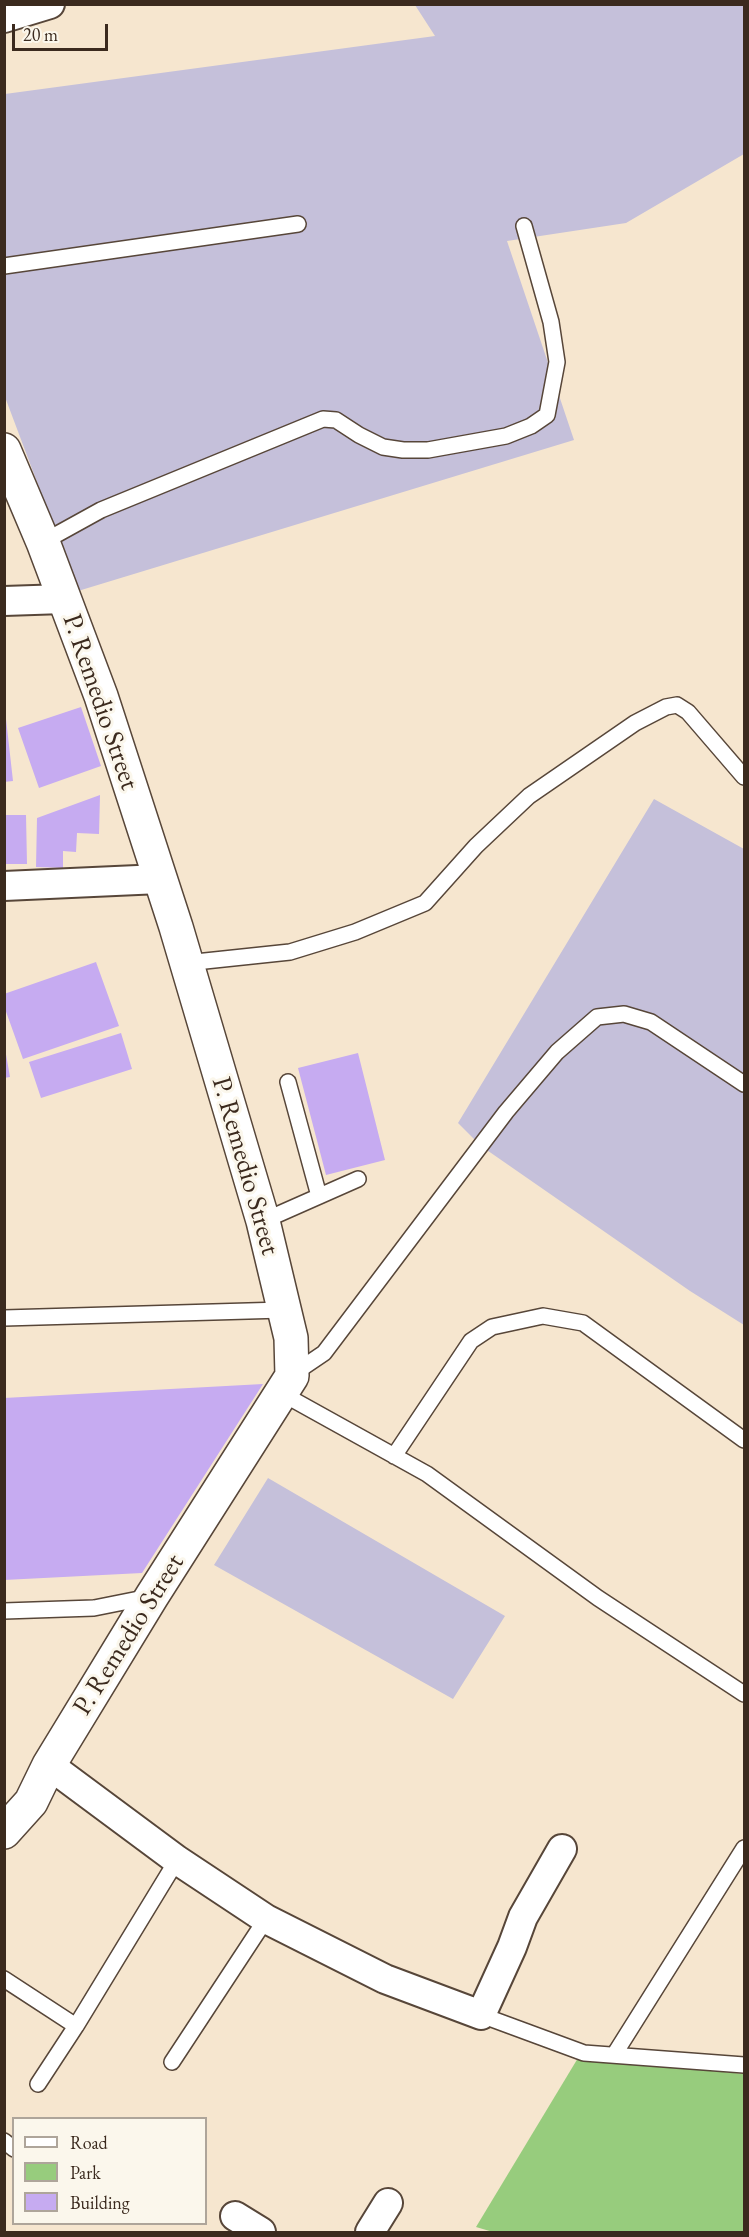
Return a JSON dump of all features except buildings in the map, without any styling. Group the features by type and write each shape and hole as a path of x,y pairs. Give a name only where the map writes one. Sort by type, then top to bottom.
{"street":[{"path":"4,18 50,4"},
{"name":"P. Remedio Street","path":"4,450 43,542 101,696 186,963 263,1221 291,1338 286,1384 48,1766 31,1802 4,1832"},
{"path":"4,601 64,599"},
{"path":"4,886 160,879"},
{"path":"48,1766 177,1860 266,1919 385,1979 481,2015 523,1917 562,1849"},
{"path":"370,2232 388,2203"},
{"path":"235,2216 261,2232"}],"lane":[{"path":"4,266 298,224"},
{"path":"43,542 101,510 323,419 336,420 358,435 383,447 403,450 428,450 506,436 531,426 547,415 557,362 551,322 524,226"},
{"path":"186,963 290,952 355,932 425,903 476,846 529,796 635,723 666,707 677,705 688,712 744,777"},
{"path":"744,1084 651,1022 624,1014 597,1017 557,1052 506,1112 324,1353 286,1384 394,1456 427,1474 598,1598 744,1694"},
{"path":"288,1082 319,1196"},
{"path":"263,1221 357,1179"},
{"path":"4,1318 283,1310"},
{"path":"394,1456 471,1341 492,1327 543,1316 583,1323 744,1440"},
{"path":"4,1611 94,1608 152,1596"},
{"path":"614,2055 744,1848"},
{"path":"38,2084 177,1860"},
{"path":"172,2062 266,1919"},
{"path":"4,1979 76,2026"},
{"path":"481,2015 584,2052 744,2064"}],"shaded area":[{"path":"415,5 744,5 744,154 626,223 507,241 574,440 78,591 5,397 5,94 435,36"},
{"path":"654,799 744,849 744,1325 690,1291 481,1146 458,1123"},
{"path":"268,1478 505,1616 453,1699 214,1565"}],"green space":[{"path":"578,2058 744,2074 744,2232 493,2232 476,2227"}]}
